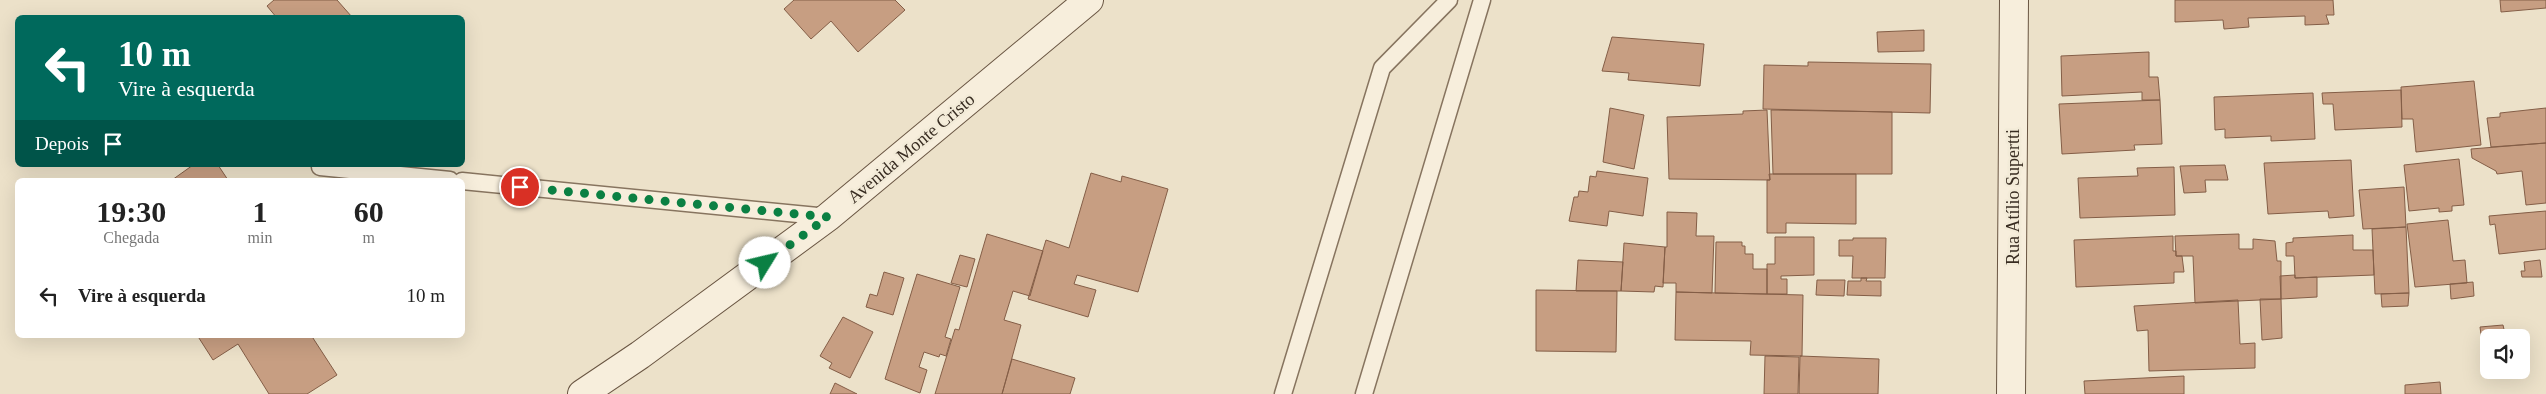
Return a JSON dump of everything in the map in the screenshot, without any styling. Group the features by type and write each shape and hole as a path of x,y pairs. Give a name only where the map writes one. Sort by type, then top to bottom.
{"main road":[{"name":"Avenida Monte Cristo","path":"582,394 640,355 828,217 1089,0"},
{"name":"Rua Atílio Supertti","path":"2011,394 2014,0"}],"lane":[{"path":"1283,394 1382,68 1450,0"},
{"path":"1364,394 1482,0"},
{"path":"320,167 430,178"},
{"path":"465,181 828,217"}],"building":[{"path":"274,0 337,0 350,15 274,15 267,6"},
{"path":"794,0 895,0 905,10 858,52 831,21 811,39 784,9"},
{"path":"2175,0 2333,0 2334,15 2326,15 2329,24 2305,25 2305,16 2248,18 2249,27 2224,29 2223,20 2175,22"},
{"path":"2500,0 2546,0 2546,8 2501,12"},
{"path":"1924,30 1924,51 1878,52 1877,32"},
{"path":"1612,37 1704,44 1700,86 1628,80 1629,73 1602,71"},
{"path":"2149,52 2149,77 2158,77 2160,100 2142,100 2142,92 2062,96 2061,56"},
{"path":"1808,62 1931,64 1930,113 1763,109 1764,65 1808,66"},
{"path":"2474,81 2481,145 2416,152 2413,119 2402,119 2401,87"},
{"path":"2401,90 2402,127 2335,130 2333,104 2323,104 2322,93"},
{"path":"2313,93 2315,139 2271,141 2271,136 2225,138 2225,129 2215,130 2214,97"},
{"path":"2160,100 2162,144 2134,145 2135,150 2062,154 2059,104"},
{"path":"1610,108 1644,115 1634,169 1603,162"},
{"path":"2546,108 2546,143 2491,147 2487,118 2500,117 2500,113"},
{"path":"1767,110 1770,180 1669,179 1667,117 1743,114 1743,111"},
{"path":"1771,110 1892,112 1892,174 1773,174"},
{"path":"2546,143 2546,203 2526,205 2522,171 2497,174 2496,171 2472,158 2471,149"},
{"path":"2459,159 2464,205 2452,206 2452,211 2439,212 2439,208 2409,211 2404,165"},
{"path":"2351,160 2354,216 2329,218 2328,211 2268,214 2264,163"},
{"path":"2225,165 2228,180 2205,180 2206,192 2184,193 2180,166"},
{"path":"190,167 219,167 227,178 175,178"},
{"path":"2174,167 2175,215 2080,218 2078,178 2138,176 2137,168"},
{"path":"1597,171 1648,178 1643,216 1609,211 1607,226 1569,221 1574,197 1578,197 1579,191 1588,192 1590,176 1596,177"},
{"path":"1091,173 1121,182 1122,176 1168,189 1138,292 1077,275 1074,284 1096,290 1088,317 1028,299 1046,240 1069,248"},
{"path":"1769,174 1856,174 1856,224 1786,223 1786,233 1767,233 1767,180 1770,180"},
{"path":"2404,187 2406,227 2363,229 2359,190"},
{"path":"2546,211 2546,249 2499,254 2495,224 2490,225 2489,216"},
{"path":"1667,212 1697,213 1696,236 1714,236 1712,293 1676,292 1676,283 1663,283 1665,247 1667,247"},
{"path":"2448,220 2453,261 2465,260 2467,283 2415,287 2407,224"},
{"path":"2406,227 2409,293 2375,294 2372,229"},
{"path":"987,234 1043,251 1030,296 1013,291 1004,320 1021,325 1002,394 935,394 955,329 959,330"},
{"path":"2239,234 2239,249 2253,249 2253,239 2275,241 2277,261 2281,261 2281,299 2195,303 2193,256 2176,256 2175,236"},
{"path":"2353,235 2353,250 2373,250 2374,275 2295,278 2294,256 2286,256 2286,243 2293,242 2293,238"},
{"path":"2173,236 2173,251 2176,251 2176,256 2182,256 2184,272 2174,272 2174,283 2076,287 2074,240"},
{"path":"1775,237 1814,237 1814,275 1781,276 1781,279 1787,279 1787,294 1767,294 1767,264 1775,264"},
{"path":"1853,238 1886,238 1885,278 1852,278 1853,256 1839,256 1839,240 1853,240"},
{"path":"1716,242 1742,242 1742,246 1745,246 1745,254 1753,254 1753,269 1767,269 1767,294 1715,293"},
{"path":"1624,243 1665,247 1663,287 1655,286 1654,292 1621,291"},
{"path":"960,255 975,259 967,287 951,283"},
{"path":"1578,260 1623,262 1621,291 1576,291"},
{"path":"2540,260 2542,277 2522,277 2521,271 2525,271 2524,262"},
{"path":"884,272 904,278 893,315 866,307 870,294 877,296"},
{"path":"917,274 960,287 945,337 951,339 946,356 940,354 939,357 924,352 919,367 927,370 920,393 885,379"},
{"path":"2295,275 2295,278 2317,277 2317,297 2281,299 2280,276"},
{"path":"1861,278 1867,278 1866,281 1881,281 1881,296 1847,295 1848,281 1861,281"},
{"path":"1817,280 1845,280 1844,296 1816,295"},
{"path":"2473,282 2474,296 2451,299 2450,284"},
{"path":"1536,290 1617,291 1616,352 1536,351"},
{"path":"1676,292 1803,295 1802,356 1750,355 1751,341 1675,340"},
{"path":"2409,293 2408,306 2382,307 2381,294"},
{"path":"2260,299 2281,299 2282,338 2262,340"},
{"path":"2238,300 2240,344 2255,343 2255,368 2149,371 2148,330 2137,331 2134,306"},
{"path":"843,317 873,332 850,378 829,368 832,363 820,356"},
{"path":"2503,325 2504,329 2480,329 2480,327"},
{"path":"199,338 313,338 337,375 307,394 269,394 238,344 213,360"},
{"path":"1765,356 1799,357 1798,394 1764,394"},
{"path":"1800,356 1879,359 1878,394 1799,394"},
{"path":"1012,359 1075,378 1070,394 1002,394"},
{"path":"2184,376 2184,394 2085,394 2084,381"},
{"path":"2440,382 2441,394 2405,394 2405,385"},
{"path":"835,383 857,394 830,394"}],"route":[{"path":"520,187 828,217 765,263"}]}
